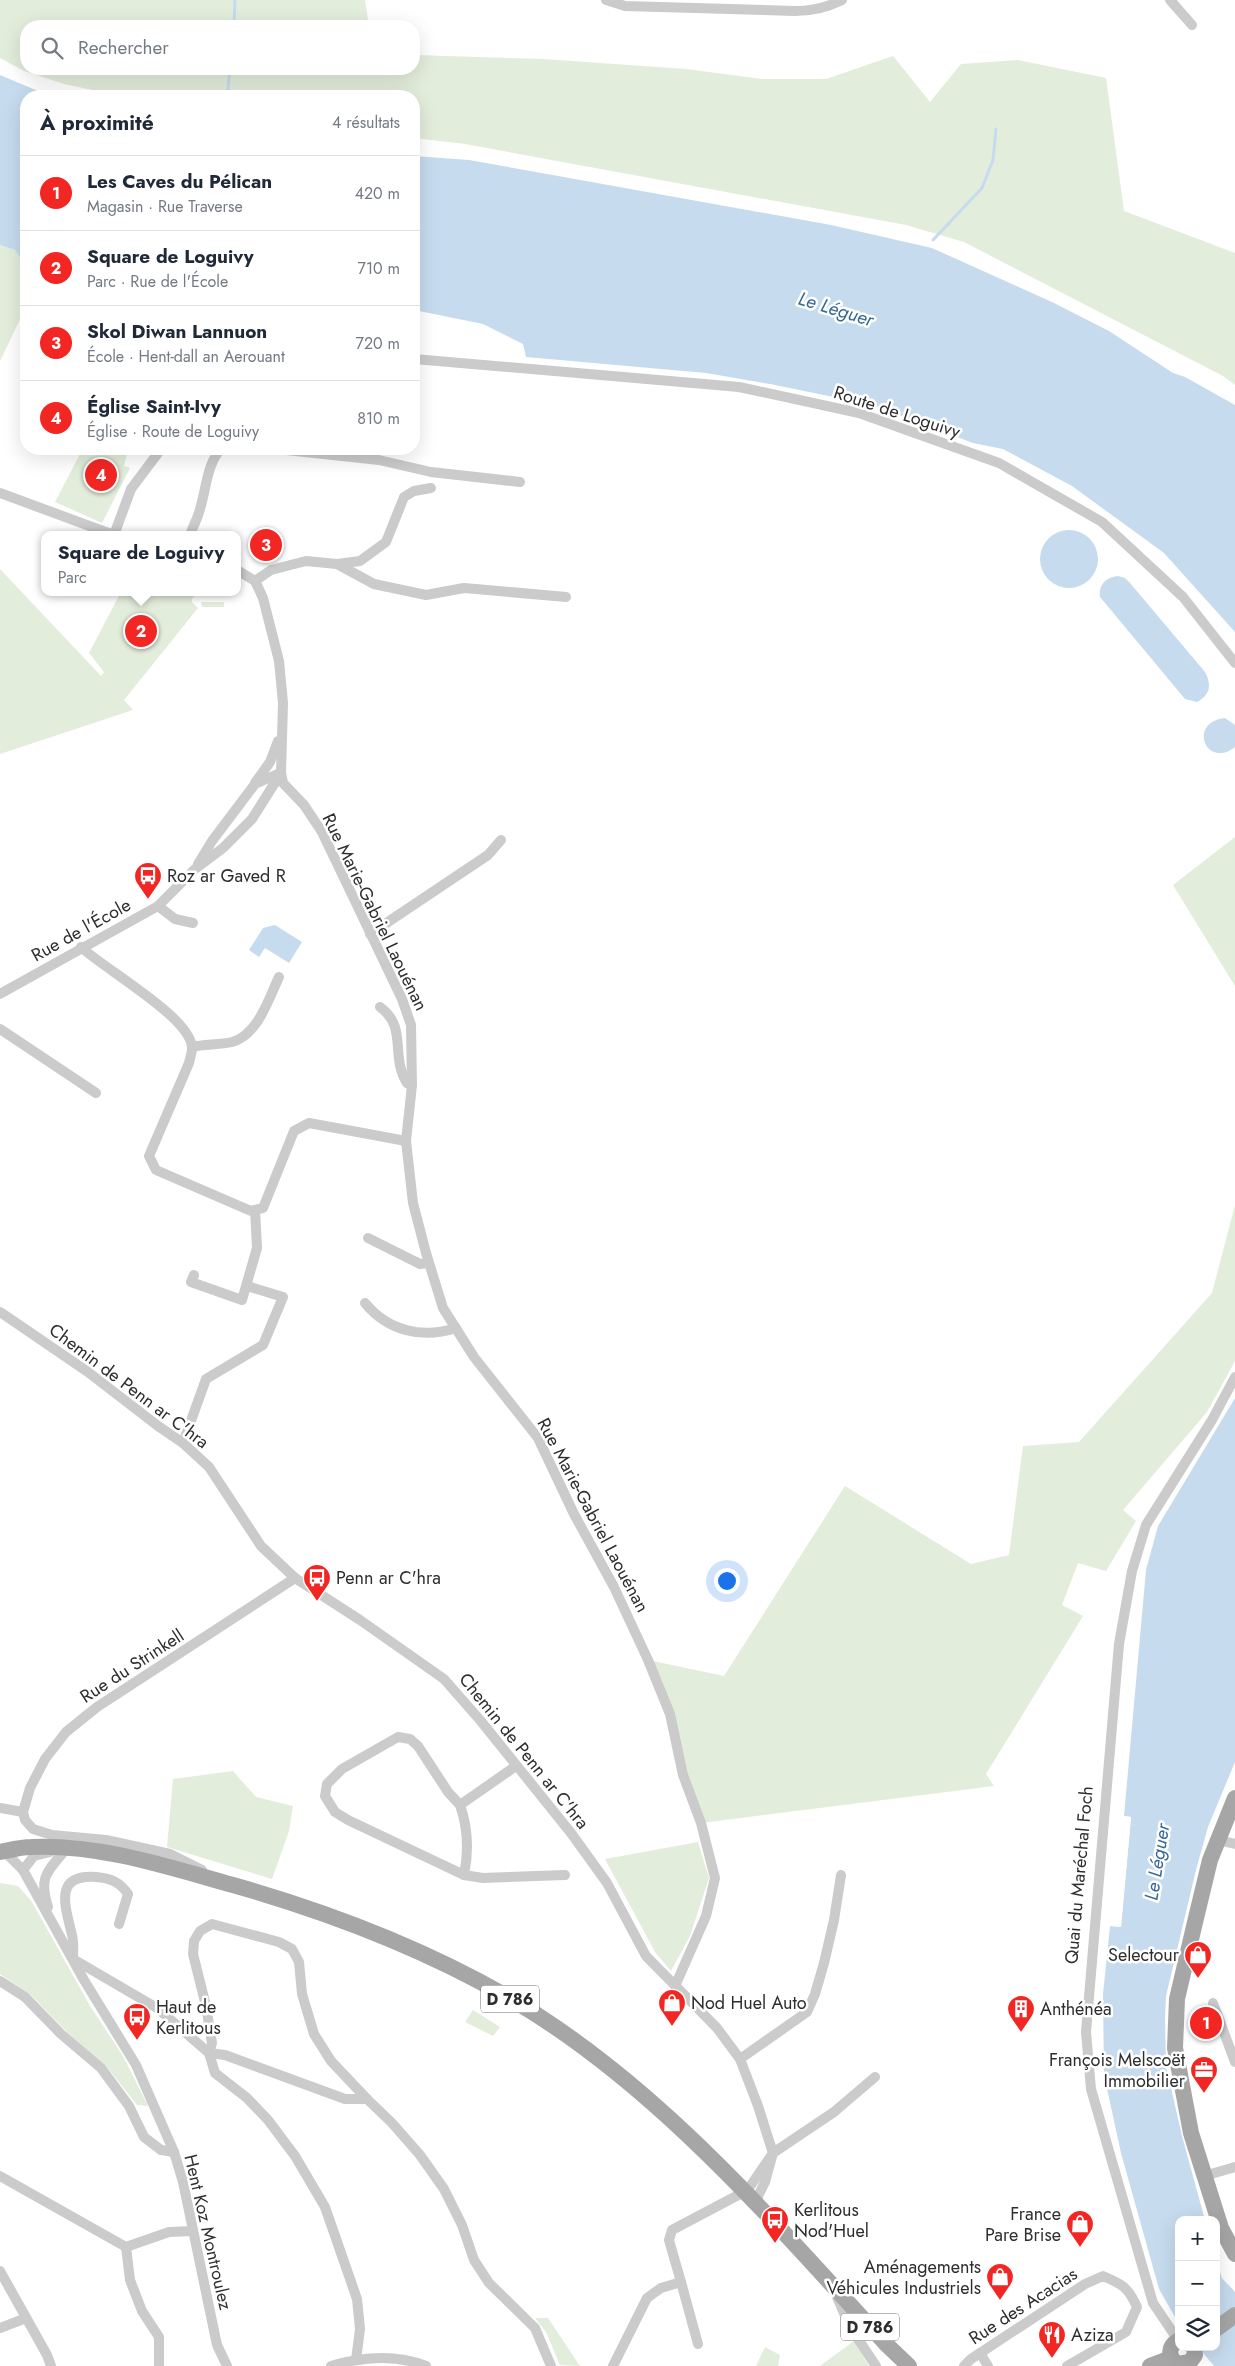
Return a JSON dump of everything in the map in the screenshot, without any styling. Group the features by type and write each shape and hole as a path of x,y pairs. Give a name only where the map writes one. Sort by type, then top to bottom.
{"main road":[{"path":"1235,1798 1218,1840 1196,1918 1177,2009 1175,2048 1191,2133 1221,2228 1235,2254"},
{"name":"D 786","path":"2,1851 30,1847 67,1848 149,1862 229,1884 337,1918 402,1943 508,1997 553,2026 601,2061 660,2111 748,2197 886,2344 910,2366"},
{"path":"1220,2326 1235,2314"},
{"path":"1171,2358 1172,2346 1175,2343"},
{"path":"1171,2358 1178,2364 1193,2358"},
{"path":"1150,2366 1171,2358"}],"street":[{"path":"606,0 625,6 795,12 814,11 842,0"},
{"path":"1170,0 1192,25"},
{"name":"Route de Loguivy","path":"420,360 739,387 859,413 999,463 1102,522 1184,597 1235,663"},
{"path":"115,531 131,489 156,455"},
{"path":"192,531 200,510 215,455"},
{"path":"333,455 379,460 431,472 520,482"},
{"path":"254,581 271,570 306,561 337,564 360,561 386,542 404,497 414,491 431,488"},
{"path":"0,493 103,531"},
{"path":"337,564 374,584 426,595 464,588 566,598"},
{"path":"241,573 254,581 264,598 279,661 282,703 281,772"},
{"path":"255,784 275,753 279,736 282,703"},
{"name":"Rue de l'École","path":"195,869 212,841 255,784 281,772"},
{"name":"Rue de l'École","path":"0,994 81,947 158,906 195,869 223,848 252,818 281,772"},
{"name":"Rue Marie-Gabriel Laouénan","path":"281,772 283,783 304,805 322,832 402,999 411,1025 412,1085 406,1141 414,1202 428,1263 443,1308 474,1357 538,1438 574,1514 614,1587 648,1660 670,1714 684,1774 701,1823 715,1878 706,1916 675,1986"},
{"path":"370,934 488,855 501,840"},
{"path":"158,906 175,919 193,922"},
{"path":"81,947 94,959 174,1016 185,1030 192,1047 189,1063 149,1156 156,1170 250,1211 259,1209"},
{"path":"192,1047 210,1043 232,1042 247,1034 260,1015 279,977"},
{"path":"380,1007 390,1014 396,1028 398,1066 407,1083 412,1085"},
{"path":"0,1029 96,1094"},
{"path":"194,1275 191,1282 242,1300 257,1248 259,1209 294,1131 310,1123 406,1141"},
{"path":"368,1238 420,1264 428,1263"},
{"path":"183,1443 206,1378 263,1346 283,1297 247,1286"},
{"path":"365,1304 375,1316 392,1326 410,1332 440,1333 456,1328"},
{"name":"Chemin de Penn ar C'hra","path":"0,1312 88,1372 183,1443 209,1467 260,1546 295,1578 360,1620 444,1679 571,1833 606,1883 646,1956 717,2028 740,2059 773,2153"},
{"name":"Quai du Maréchal Foch","path":"1175,2336 1153,2303 1091,2089 1086,2032 1119,1644 1132,1571 1146,1525 1212,1420 1235,1377"},
{"name":"Rue du Strinkell","path":"23,1812 30,1788 45,1759 66,1732 97,1707 295,1578"},
{"path":"464,1875 468,1856 467,1836 465,1819 460,1805 448,1792 418,1746 410,1739 398,1737 342,1768 327,1784 325,1796 334,1812 464,1875 491,1878 565,1875"},
{"path":"460,1805 516,1766"},
{"path":"0,1808 23,1812 25,1820 33,1829 52,1835 106,1840 170,1854 229,1884"},
{"path":"1218,1840 1235,1844"},
{"path":"23,1870 34,1856 67,1848"},
{"name":"Hent Koz Montroulez","path":"53,1922 42,1890 46,1873 67,1848"},
{"name":"Hent Koz Montroulez","path":"2,1851 23,1870 88,1988 136,2065 174,2152 183,2182 217,2345 227,2366"},
{"path":"740,2059 807,2012 815,1994 824,1963 834,1920 841,1875"},
{"path":"119,1924 128,1894 121,1884 104,1878 81,1876 70,1883 64,1896 65,1914 73,1937 73,1959 157,2008 210,2053 225,2055 345,2099 367,2099"},
{"path":"356,2360 360,2330 357,2299 325,2207 295,2156 268,2120 247,2098 215,2073 210,2053 212,2043 206,2006 193,1954 194,1941 200,1931 212,1924 279,1942 292,1949 300,1962 302,1994 314,2034 331,2061 392,2122 420,2155 439,2182 462,2225 474,2260 489,2283 535,2328 551,2366"},
{"path":"0,1981 24,1996 61,2034 100,2068 129,2106 144,2137 161,2150 174,2152"},
{"path":"1213,2003 1235,2062"},
{"path":"698,2344 669,2240 672,2230 748,2197 773,2153 834,2112 875,2078"},
{"path":"1204,2176 1235,2167"},
{"path":"0,2176 126,2247 169,2232 193,2231"},
{"path":"126,2247 130,2280 142,2311 159,2337 159,2366"},
{"path":"0,2271 51,2366"},
{"name":"Rue des Acacias","path":"967,2364 980,2353 1085,2284 1103,2276 1122,2284 1132,2296 1137,2307 1126,2332 1067,2366"},
{"path":"613,2366 647,2298 661,2288 681,2282"},
{"path":"833,2287 850,2327 876,2366"},
{"path":"0,2328 26,2318"},
{"path":"980,2353 988,2366"},
{"path":"331,2366 356,2360 369,2362 393,2358 426,2366"}],"green space":[{"path":"0,0 365,0 368,20 20,20 20,69 0,58"},
{"path":"420,55 543,59 686,69 762,79 826,79 893,56 930,102 961,64 1018,60 1106,78 1124,211 1235,253 1235,385 1223,376 964,242 906,225 465,144 420,139 420,90 92,90 64,84 36,75 420,75"},
{"path":"0,245 15,250 20,258 20,319 0,361"},
{"path":"79,455 127,455 124,466 130,468 102,523 55,502"},
{"path":"0,569 101,676 104,672 89,653 119,596 195,596 192,602 198,608 124,700 133,710 0,754"},
{"path":"201,602 224,602 224,607 202,607"},
{"path":"1235,837 1235,986 1173,885"},
{"path":"1235,1205 1235,1361 1207,1412 1123,1510 1136,1521 1106,1571 1078,1563 1062,1605 1083,1616 986,1774 994,1786 701,1823 648,1660 724,1676 845,1486 971,1564 1009,1555 1023,1446 1079,1442 1212,1293"},
{"path":"233,1771 256,1797 293,1806 289,1831 272,1879 167,1847 173,1779"},
{"path":"698,1842 709,1878 690,1936 671,1971 655,1952 605,1859"},
{"path":"0,1883 18,1886 32,1902 90,2006 123,2056 148,2106 137,2105 107,2067 68,2033 31,1995 0,1974"},
{"path":"473,2010 500,2027 493,2036 465,2022"},
{"path":"535,2318 548,2318 580,2366 560,2365 546,2332"},
{"path":"854,2341 869,2366 820,2366"},
{"path":"765,2347 780,2355 778,2366 756,2366"}],"water":[{"path":"0,75 36,90 20,90 20,258 15,250 0,245"},
{"name":"Le Léguer","path":"420,156 469,160 831,225 932,248 1054,303 1109,331 1173,373 1185,377 1235,405 1235,632 1164,553 1072,486 1003,449 973,443 873,405 770,384 706,373 526,357 523,344 483,324 420,311"},
{"path":"1063,530 1075,530 1090,538 1098,553 1098,565 1090,580 1075,588 1063,588 1048,580 1040,565 1040,553 1048,538"},
{"path":"1118,576 1125,578 1130,583 1205,672 1209,681 1207,693 1197,702 1185,699 1100,597 1100,588 1104,582"},
{"path":"1225,718 1235,725 1235,747 1225,753 1216,753 1209,749 1205,743 1206,727 1213,721"},
{"path":"275,925 302,942 289,963 265,948 259,957 249,950 263,928"},
{"name":"Le Léguer","path":"1235,1398 1235,1762 1208,1827 1166,1996 1166,2066 1182,2136 1204,2216 1175,2216 1175,2317 1159,2289 1121,2153 1104,2075 1103,1994 1110,1926 1121,1926 1131,1817 1124,1816 1146,1570 1158,1526"},
{"path":"1220,2272 1222,2278 1235,2292 1235,2366 1214,2366 1201,2351 1220,2351"}],"pier":[{"path":"1121,1816 1131,1817 1121,1927 1107,1926 1109,1923 1119,1924 1129,1819 1123,1819"}],"waterway":[{"path":"234,20 235,0"},
{"path":"228,90 229,75"},
{"path":"933,240 982,188 993,160 996,129"}],"place":[{"name":"Église Saint-Ivy","path":"101,475"},
{"name":"Skol Diwan Lannuon","path":"266,545"},
{"name":"Square de Loguivy","path":"141,631"},
{"name":"Roz ar Gaved R","path":"148,900"},
{"name":"Penn ar C'hra","path":"317,1602"},
{"name":"Selectour","path":"1198,1979"},
{"name":"Les Caves du Pélican","path":"1206,2023"},
{"name":"Nod Huel Auto","path":"672,2027"},
{"name":"Anthénéa","path":"1021,2033"},
{"name":"Haut de Kerlitous","path":"137,2041"},
{"name":"François Melscoët Immobilier","path":"1204,2094"},
{"name":"Kerlitous Nod'Huel","path":"775,2244"},
{"name":"France Pare Brise","path":"1080,2248"},
{"name":"Aménagements Véhicules Industriels","path":"1000,2301"},
{"name":"Aziza","path":"1052,2359"}]}
